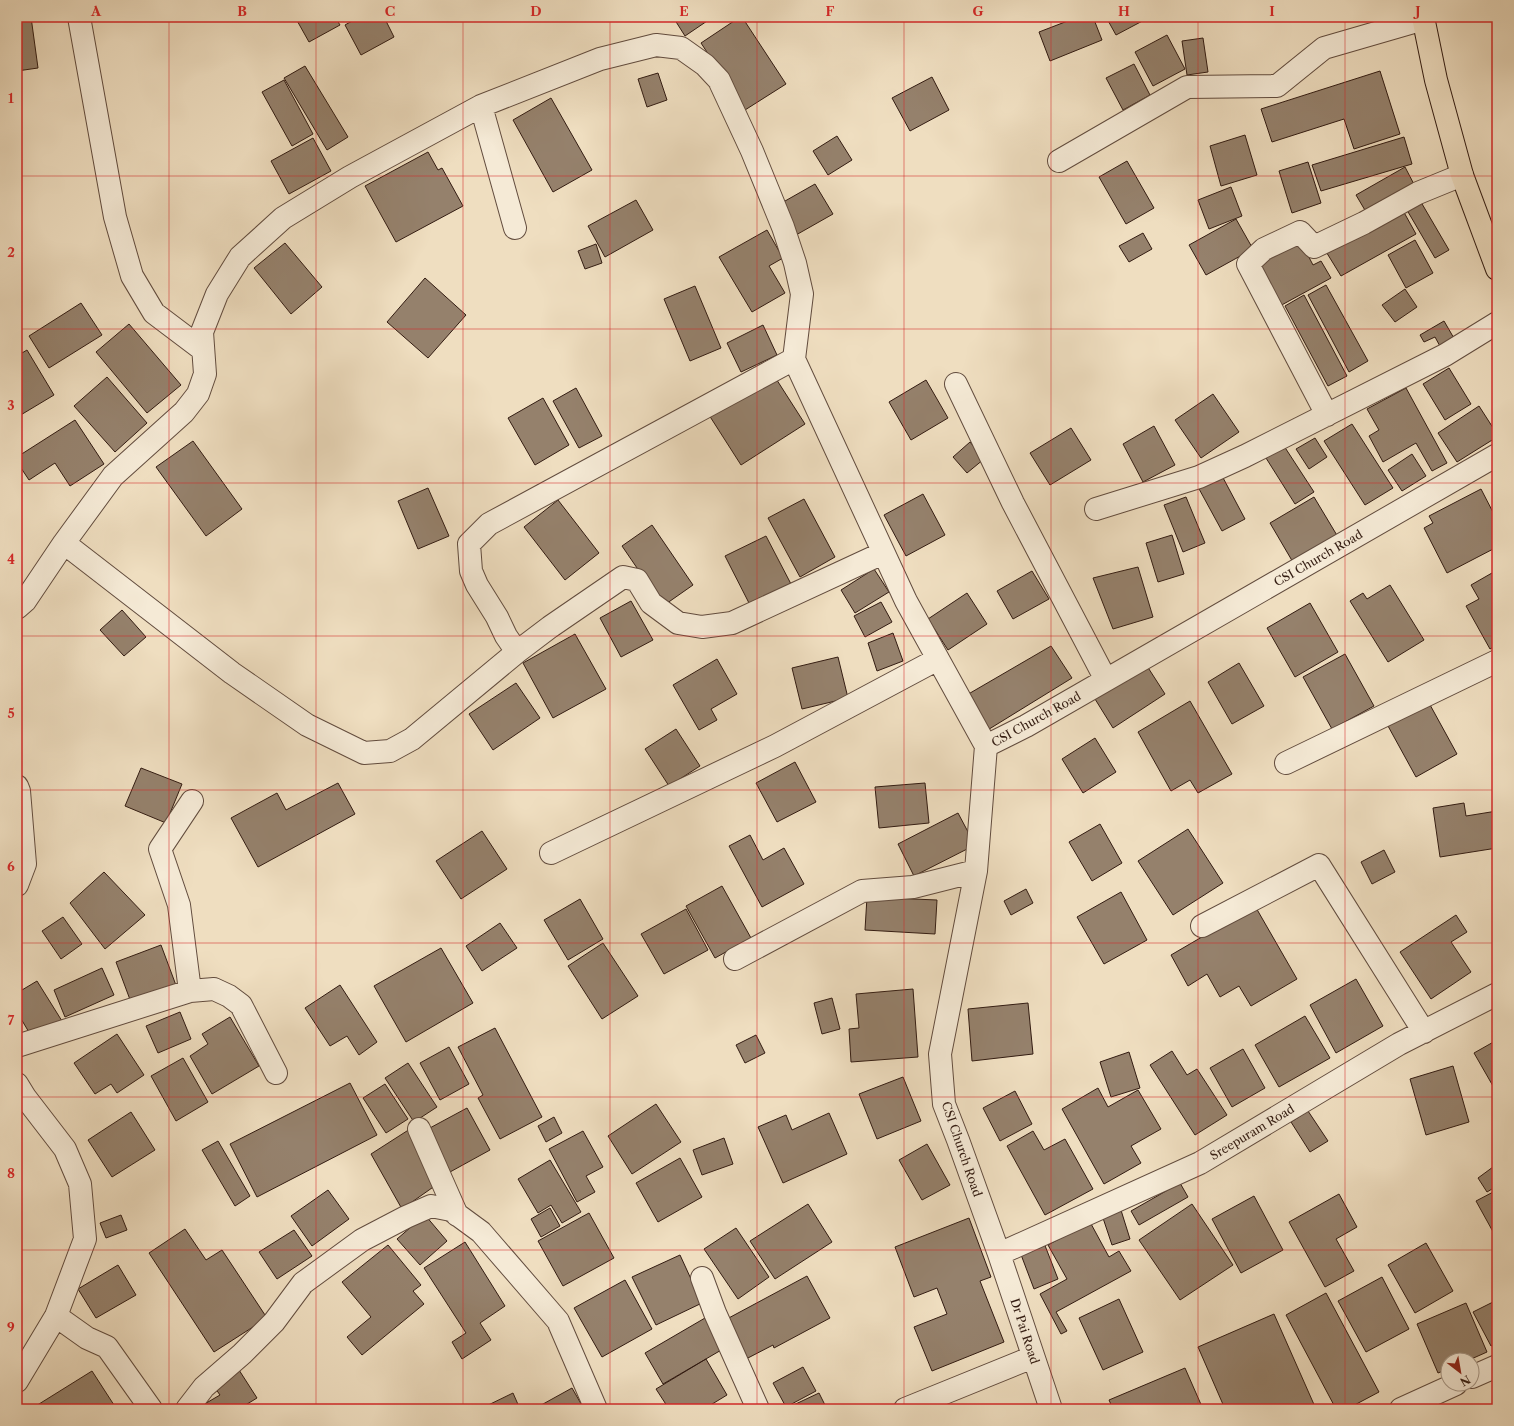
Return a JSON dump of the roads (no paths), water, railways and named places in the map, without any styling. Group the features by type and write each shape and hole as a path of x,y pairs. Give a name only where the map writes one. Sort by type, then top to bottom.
{"main road":[{"path":"1423,18 1436,80 1462,175 1497,269"}],"street":[{"path":"79,17 115,217 132,276 154,313 203,350"},
{"path":"1059,161 1187,87 1277,86 1324,48 1423,18"},
{"path":"17,608 25,601 64,543 113,476 184,412 198,394 205,374 202,332 216,294 240,258 283,218 350,177 481,106 600,59 656,45 681,48 705,65 719,80 746,138 783,227 795,263 802,294 794,359 906,601 986,746"},
{"path":"481,106 516,228"},
{"path":"1327,415 1248,264 1264,248 1300,232 1314,247 1364,223 1418,193 1462,175"},
{"path":"1096,509 1199,477 1245,456 1445,355 1497,323"},
{"path":"517,652 483,596 471,571 469,544 489,524 794,359"},
{"path":"956,384 1013,503 1106,680"},
{"name":"CSI Church Road","path":"999,1254 944,1104 940,1054 976,871 986,746 1026,726 1497,455"},
{"path":"64,543 232,673 307,725 364,753 390,751 412,738 517,652 550,627 623,577 637,580 651,603 678,624 702,627 732,623 883,553"},
{"path":"551,853 775,746 938,659"},
{"path":"1286,764 1497,661"},
{"path":"17,786 19,791 25,864 17,885"},
{"path":"190,990 179,905 160,849 192,802"},
{"path":"1202,926 1319,865 1424,1032"},
{"path":"735,959 862,892 913,887 976,871"},
{"path":"17,1046 190,990 214,989 229,996 241,1005 276,1073"},
{"name":"Sreepuram Road","path":"999,1254 1200,1163 1399,1044 1497,994"},
{"path":"17,1084 25,1097 65,1149 80,1184 85,1238 56,1316 17,1381"},
{"path":"419,1129 457,1215"},
{"path":"187,1409 204,1388 242,1354 274,1322 303,1283 356,1245 406,1217 431,1206 451,1210 481,1232 558,1322 596,1409"},
{"name":"Dr Pai Road","path":"999,1254 1051,1409"},
{"path":"702,1278 715,1313 758,1409"},
{"path":"56,1316 87,1338 107,1347 151,1409"},
{"path":"905,1409 1033,1357"},
{"path":"1480,1373 1497,1366"},
{"path":"1400,1408 1440,1391"}]}
